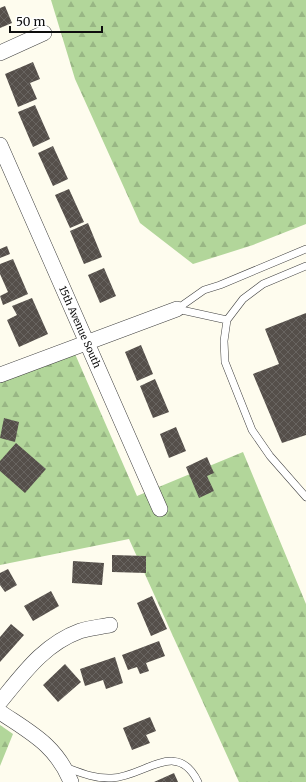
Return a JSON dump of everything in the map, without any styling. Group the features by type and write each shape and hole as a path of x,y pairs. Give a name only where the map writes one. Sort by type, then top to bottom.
{"street":[{"path":"0,53 44,33"},
{"name":"15th Avenue South","path":"0,145 160,509"},
{"path":"0,374 177,309"},
{"path":"0,702 35,660 51,646 81,631 110,624"},
{"path":"0,712 44,742 64,767 70,782"}],"lane":[{"path":"177,309 204,290 220,285 306,248"},
{"path":"306,266 263,284 243,299 227,320 224,341 225,362 252,430 258,441 306,497"},
{"path":"177,309 227,320"},
{"path":"64,767 96,778 112,778 121,777 165,761 177,761 189,767 198,782"}],"green space":[{"path":"51,0 306,0 306,224 253,245 193,264 140,223 75,79"},
{"path":"72,347 137,496 243,452 306,604 306,782 239,782 129,539 0,565 0,374"},
{"path":"0,725 13,734 0,766"}],"building":[{"path":"5,6 12,23 0,28 0,8"},
{"path":"33,62 40,79 30,83 37,99 18,107 5,74"},
{"path":"35,105 50,139 33,147 18,112"},
{"path":"53,146 68,179 53,186 38,153"},
{"path":"69,189 84,222 70,228 55,195"},
{"path":"88,223 102,257 84,264 70,231"},
{"path":"7,246 10,254 0,258 0,249"},
{"path":"13,259 28,294 3,305 0,296 8,292 0,274 0,264"},
{"path":"104,268 116,296 100,303 88,275"},
{"path":"32,298 48,334 19,347 7,320 17,315 12,306"},
{"path":"306,313 306,435 282,443 253,374 279,364 265,329"},
{"path":"141,345 153,374 137,381 125,352"},
{"path":"155,379 169,412 153,418 140,386"},
{"path":"4,418 19,422 15,442 0,438"},
{"path":"176,427 186,451 169,458 160,434"},
{"path":"16,443 46,469 25,493 0,471 0,461"},
{"path":"207,457 214,473 207,476 214,491 199,498 186,467"},
{"path":"112,555 146,556 146,573 112,572"},
{"path":"73,561 104,563 102,585 72,583"},
{"path":"8,569 17,585 5,592 0,585 0,573"},
{"path":"51,591 59,606 33,621 24,606"},
{"path":"152,596 167,629 151,636 137,603"},
{"path":"11,624 24,635 0,662 0,637"},
{"path":"159,641 165,656 146,663 149,671 140,674 137,667 128,670 122,655"},
{"path":"115,657 123,683 106,689 103,680 85,686 80,669"},
{"path":"65,664 81,682 58,702 43,685"},
{"path":"150,717 156,731 146,735 150,743 132,750 123,728"},
{"path":"174,773 178,782 154,782"}]}
